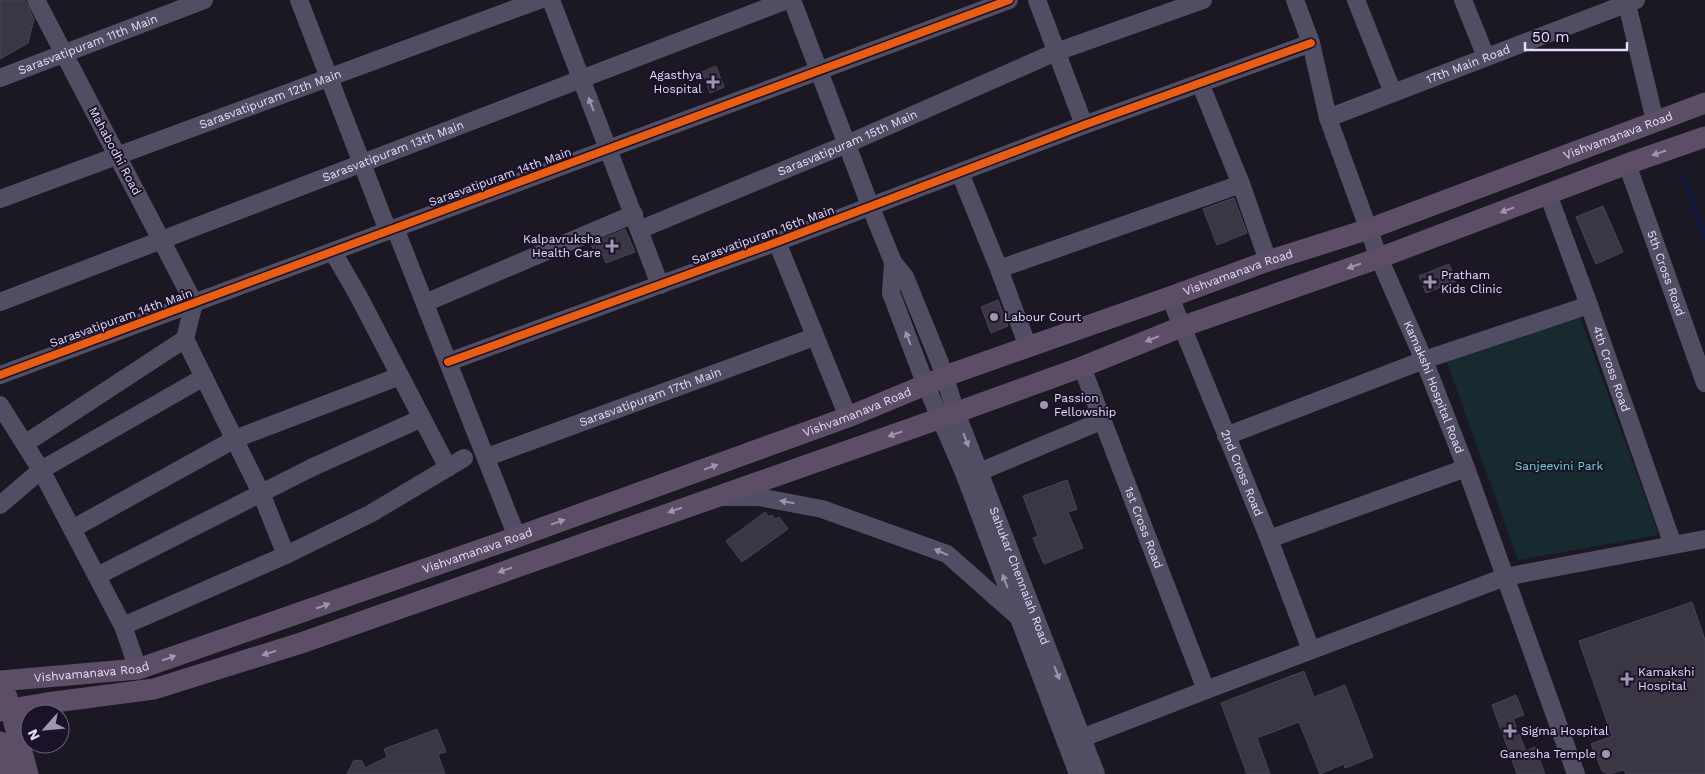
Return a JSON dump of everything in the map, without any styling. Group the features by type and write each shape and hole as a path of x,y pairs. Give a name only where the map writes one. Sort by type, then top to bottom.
{"main road":[{"name":"Vishvamanava Road","path":"1,679 138,669 517,537 848,417 934,380 1268,261 1369,229 1705,103"},
{"name":"Vishvamanava Road","path":"5,710 154,689 301,643 1082,367 1181,327 1379,258 1627,164 1705,137"},
{"path":"1,679 5,710 28,774"},
{"path":"0,742 9,774"}],"street":[{"name":"Mahabodhi Road","path":"36,0 194,303"},
{"name":"Sarasvatipuram 11th Main","path":"0,78 204,0"},
{"path":"299,0 362,163 425,304 517,537"},
{"name":"Sarasvatipuram 12th Main","path":"0,199 539,0"},
{"path":"551,0 660,285"},
{"name":"Sarasvatipuram 13th Main","path":"0,302 787,0"},
{"path":"792,0 871,208"},
{"name":"Sarasvatipuram 14th Main","path":"0,375 1009,0"},
{"path":"1037,0 1084,125"},
{"name":"Sarasvatipuram 15th Main","path":"425,304 637,222 847,144 1056,52 1203,0"},
{"name":"Kamakshi Hospital Road","path":"1295,0 1310,43 1328,118 1379,258 1424,360 1466,468 1576,774"},
{"path":"1356,0 1393,93"},
{"path":"1463,0 1486,57"},
{"path":"1629,1 1655,121"},
{"name":"17th Main Road","path":"1328,118 1629,1"},
{"name":"Sarasvatipuram 16th Main","path":"448,362 871,208 1084,125 1310,43"},
{"path":"1200,83 1241,184 1268,261"},
{"name":"5th Cross Road","path":"1627,164 1705,383"},
{"path":"960,173 1028,347"},
{"path":"999,269 1241,184"},
{"name":"4th Cross Road","path":"1548,194 1673,545"},
{"name":"Sahukar Chennaiah Road","path":"871,208 893,262 891,293 934,380 948,415 964,473 1078,774"},
{"path":"777,242 848,417"},
{"path":"332,252 358,297 448,468"},
{"name":"2nd Cross Road","path":"1170,297 1269,539 1312,650"},
{"path":"194,303 185,339 261,493 286,555"},
{"path":"1226,436 1424,360 1589,305"},
{"name":"Sarasvatipuram 17th Main","path":"487,457 814,337"},
{"path":"26,443 185,339"},
{"name":"1st Cross Road","path":"1082,367 1101,421 1206,690"},
{"path":"0,505 41,470 204,376"},
{"path":"72,529 235,439 400,376"},
{"path":"0,405 26,443 97,576 123,626 138,669"},
{"name":"Sahukar Chennaiah Road","path":"948,415 979,472 1096,774"},
{"path":"97,576 313,466 422,418"},
{"path":"979,472 1101,421"},
{"path":"123,626 286,555 370,514 464,458"},
{"path":"1269,539 1466,468"},
{"path":"713,497 760,498 822,509 946,554 1018,617"},
{"path":"1082,738 1505,577 1705,539"}],"green space":[{"name":"Sanjeevini Park","path":"1580,317 1659,535 1518,560 1446,360"}],"building":[{"path":"0,0 25,0 34,19 28,43 0,59"},
{"path":"716,66 724,87 710,93 702,72"},
{"path":"1234,198 1247,233 1217,245 1203,209"},
{"path":"1603,206 1623,252 1596,264 1576,217"},
{"path":"625,229 635,252 606,263 602,254 596,256 591,244"},
{"path":"1449,264 1456,281 1426,293 1419,276"},
{"name":"Labour Court","path":"998,300 1008,326 991,333 981,307"},
{"path":"1067,480 1077,509 1068,512 1083,548 1044,564 1033,538 1038,536 1023,496"},
{"path":"765,512 769,517 772,515 775,519 779,517 788,529 742,562 726,541"},
{"name":"Kamakshi Hospital","path":"1692,602 1705,640 1705,774 1626,774 1624,770 1608,774 1602,771 1591,744 1612,736 1579,641"},
{"path":"1304,671 1314,697 1345,685 1373,757 1345,768 1344,764 1320,774 1299,722 1257,738 1270,774 1247,774 1221,703"},
{"path":"1516,695 1524,715 1513,719 1526,751 1535,747 1545,774 1517,774 1492,705"},
{"path":"437,729 446,752 438,754 445,774 347,774 354,760 362,761 365,768 387,757 384,749"}],"waterway":[{"path":"1683,175 1705,237"}],"cycle path":[{"path":"0,375 1009,0"},
{"path":"448,362 777,242 1084,125 1311,43"}],"place":[{"name":"Agasthya Hospital","path":"713,82"},
{"name":"Kalpavruksha Health Care","path":"612,246"},
{"name":"Pratham Kids Clinic","path":"1430,282"},
{"name":"Labour Court","path":"994,317"},
{"name":"Passion Fellowship","path":"1044,405"},
{"name":"Kamakshi Hospital","path":"1627,679"},
{"name":"Sigma Hospital","path":"1510,731"},
{"name":"Ganesha Temple","path":"1606,754"}]}
